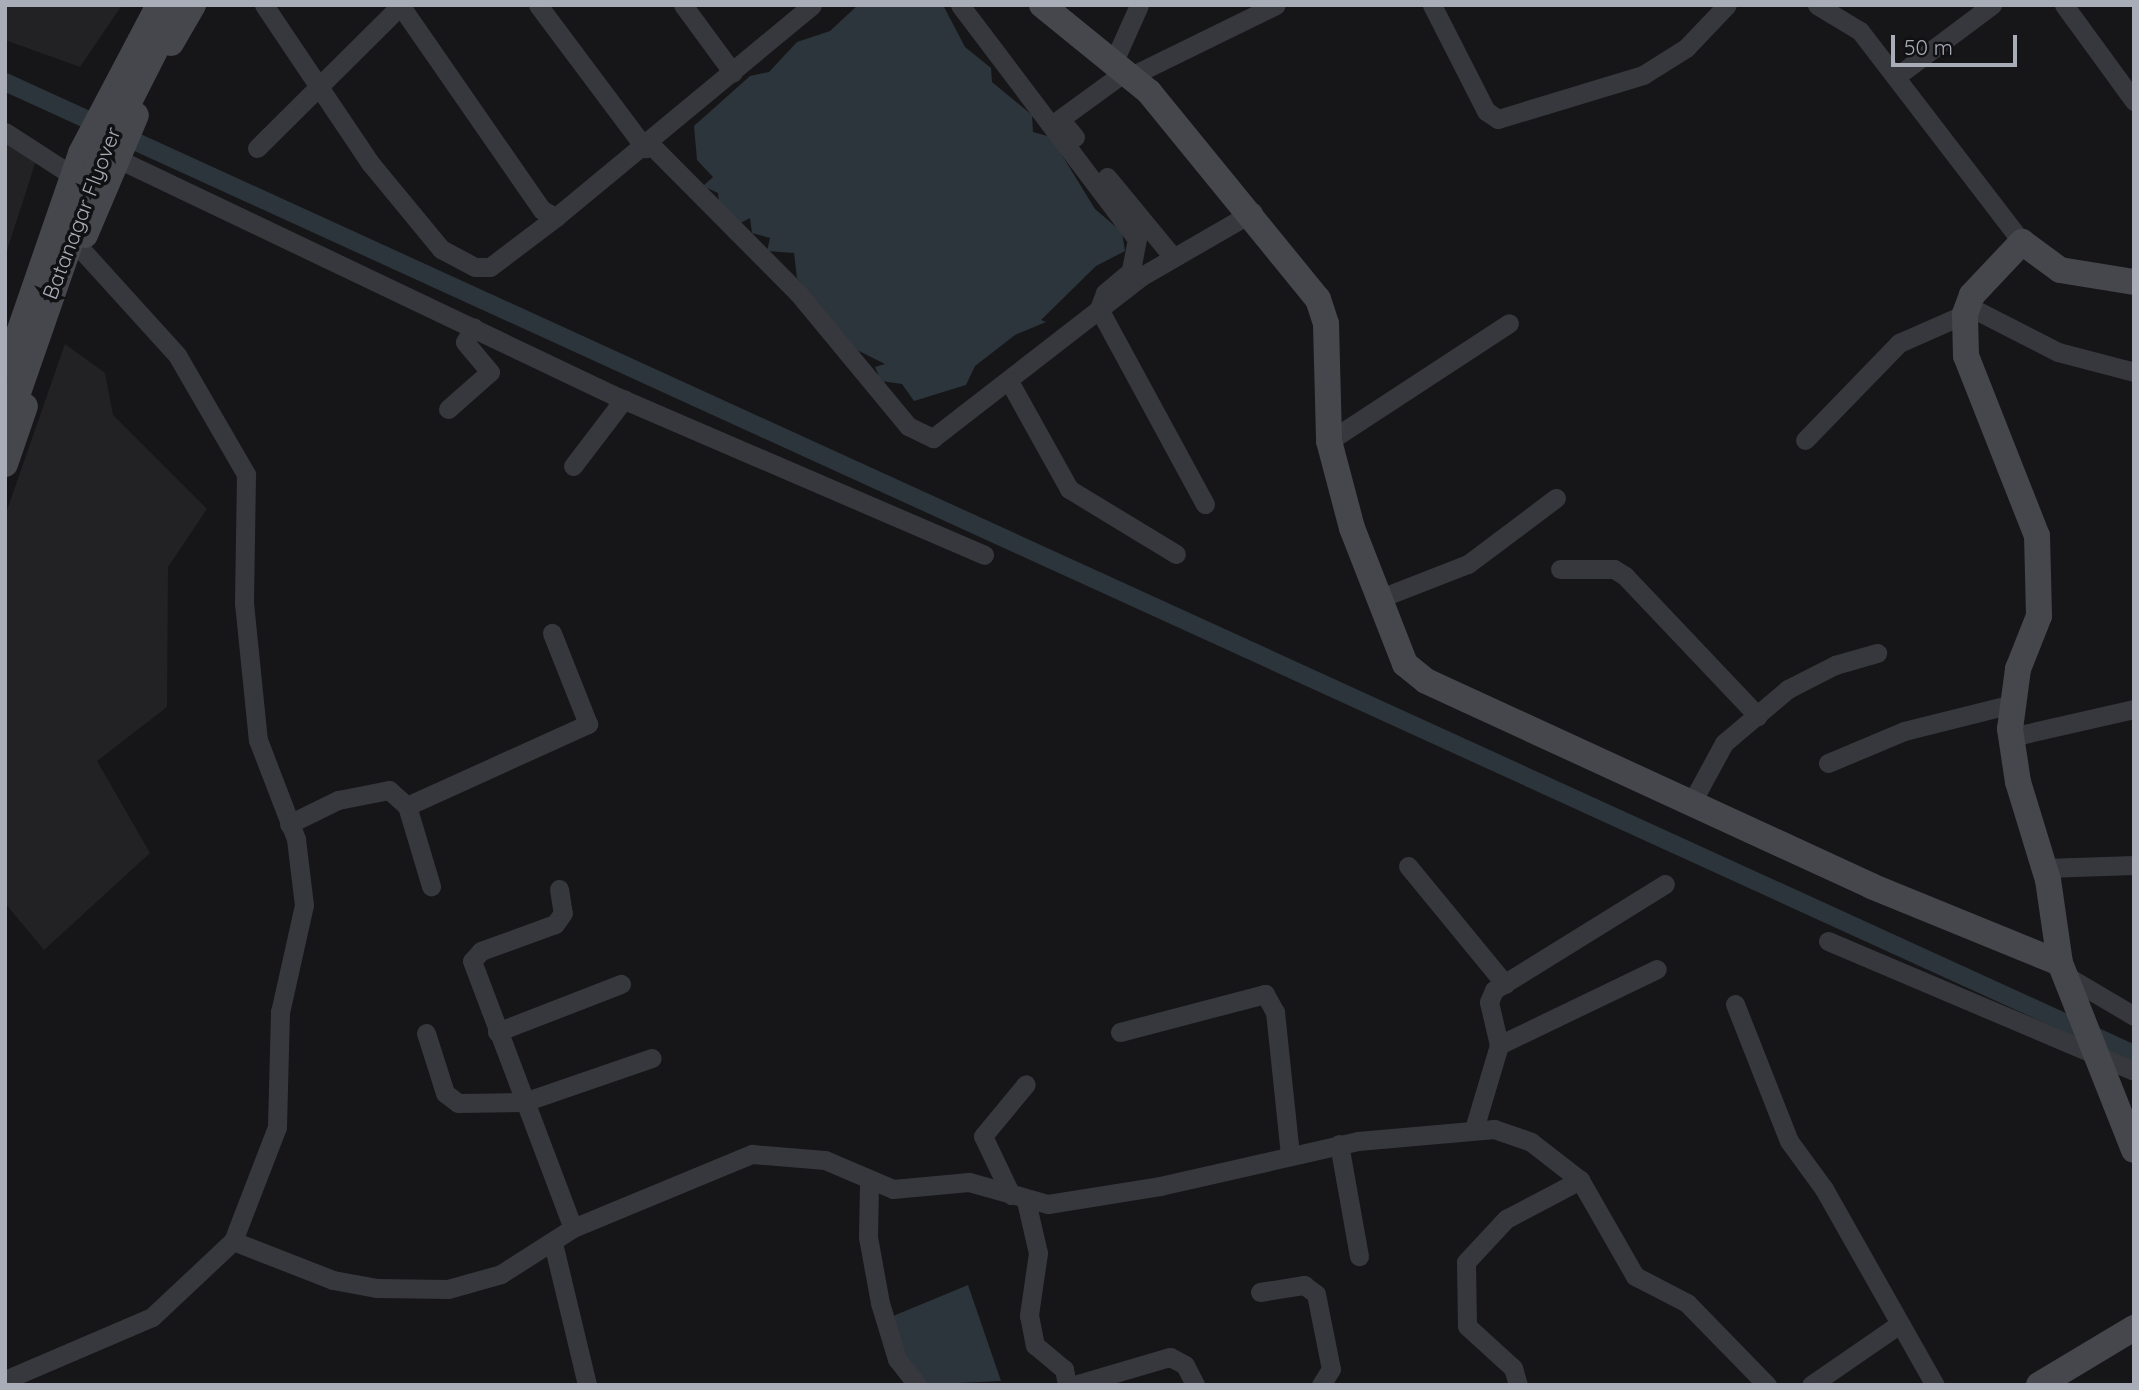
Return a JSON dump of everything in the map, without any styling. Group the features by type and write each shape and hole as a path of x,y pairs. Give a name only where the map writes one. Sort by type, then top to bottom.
{"street":[{"path":"5,373 77,164 111,92 159,5"},
{"name":"Batanagar Flyover","path":"5,430 98,163 178,5"},
{"path":"5,464 101,194 141,104 193,5"},
{"path":"264,5 404,210 459,261 475,267 506,260 647,146 812,5"},
{"path":"538,5 647,146 798,293 920,436 947,433 1099,309 1173,257 1253,212"},
{"path":"683,5 733,73"},
{"path":"960,5 1137,239 1130,271 1105,293 1099,309 1205,504"},
{"path":"1042,5 1124,70 1253,212 1318,299 1326,324 1329,441 1396,650 1426,681 1692,802 2064,977 2134,1016"},
{"path":"1124,70 1139,5"},
{"path":"1173,257 1060,120 1124,70 1276,5"},
{"path":"1432,5 1486,111 1498,119 1643,75 1686,48 1727,5"},
{"path":"1817,5 1860,31 2022,242 2060,270 2134,282"},
{"path":"1897,76 1992,5"},
{"path":"2064,5 2134,101"},
{"path":"257,148 400,6 542,210 556,217"},
{"path":"5,132 77,164 101,194"},
{"path":"117,155 624,400 984,555"},
{"path":"1805,440 1899,343 1967,310 2022,242"},
{"path":"5,1380 152,1317 233,1241 277,1127 280,1012 304,905 300,857 258,740 244,603 246,474 177,355 80,247"},
{"path":"1967,310 2058,352 2134,372"},
{"path":"1967,310 1966,356 2037,536 2039,616 2012,704 2011,737 2045,868 2064,977 2134,1150"},
{"path":"1329,441 1509,323"},
{"path":"448,409 491,372 465,342 474,327"},
{"path":"1009,381 1069,489 1177,554"},
{"path":"573,466 624,400"},
{"path":"1378,599 1468,564 1556,498"},
{"path":"1560,569 1614,569 1625,576 1758,716"},
{"path":"407,806 589,724 552,633"},
{"path":"1692,802 1717,752 1758,716 1804,679 1877,653"},
{"path":"1828,763 1904,731 2012,704"},
{"path":"2011,737 2134,709"},
{"path":"289,824 338,800 383,789 407,806 431,886"},
{"path":"2045,868 2134,865"},
{"path":"1408,866 1506,984"},
{"path":"1474,1129 1499,1045 1490,996 1665,884"},
{"path":"559,889 563,913 555,924 475,955 497,1032 573,1228"},
{"path":"1828,942 2093,1045 2134,1071"},
{"path":"1499,1045 1657,969"},
{"path":"497,1032 621,984"},
{"path":"1121,1032 1265,994 1275,1012 1290,1155"},
{"path":"1735,1004 1789,1141 1824,1189 1898,1325 1936,1385"},
{"path":"426,1033 450,1100 524,1102 652,1058"},
{"path":"1026,1084 983,1136 1019,1198 1038,1253 1029,1315 1035,1345 1065,1369 1075,1384 1170,1357 1185,1365 1195,1385"},
{"path":"233,1241 333,1280 423,1289 481,1282 553,1243 573,1228 752,1154 825,1160 869,1184 893,1189 969,1182 1019,1198 1063,1202 1160,1186 1339,1144 1474,1129 1509,1132 1580,1180 1635,1276 1687,1303 1767,1385"},
{"path":"1339,1144 1359,1256"},
{"path":"1518,1385 1513,1368 1467,1326 1466,1262 1506,1219 1580,1180"},
{"path":"869,1184 868,1237 880,1303 897,1359 918,1385"},
{"path":"553,1243 587,1385"},
{"path":"1260,1292 1304,1285 1316,1294 1331,1369 1321,1385"},
{"path":"1811,1385 1898,1325"},
{"path":"2039,1385 2134,1328"}],"shaded area":[{"path":"5,5 122,5 80,67 5,40"},
{"path":"858,5 943,5 965,47 991,68 992,82 1032,115 1033,132 1062,140 1060,152 1095,209 1122,232 1125,251 1096,266 1041,320 1046,322 1015,335 975,366 966,385 914,401 902,384 881,381 875,367 885,364 857,350 797,278 794,253 767,251 770,238 752,233 750,218 731,228 721,221 718,193 703,186 713,177 697,160 694,126 750,76 769,72 797,42 830,31"},
{"path":"5,128 41,145 5,257"},
{"path":"65,344 105,373 113,415 207,509 168,567 167,707 97,761 150,853 44,950 5,903 5,516"},
{"path":"968,1285 1001,1381 915,1385 881,1321"}],"waterway":[{"path":"5,82 2134,1054"}]}
